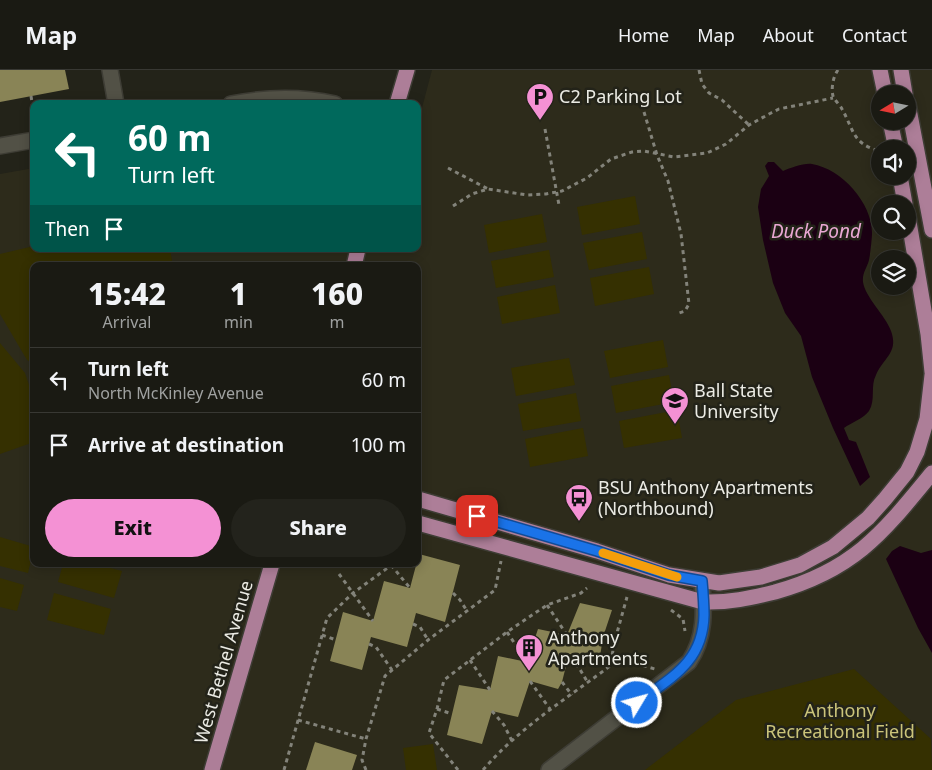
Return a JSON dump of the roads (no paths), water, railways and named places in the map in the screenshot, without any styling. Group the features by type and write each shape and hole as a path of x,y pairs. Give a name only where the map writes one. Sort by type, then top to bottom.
{"main road":[{"path":"398,100 408,70"},
{"path":"880,70 883,85"},
{"path":"901,70 904,85"},
{"path":"913,130 932,230"},
{"path":"421,500 597,551 669,575 719,583 761,577 800,565 833,548 868,518 907,472 917,452 927,419 932,373 928,334 912,240"},
{"path":"421,524 703,602 721,603 754,598 789,588 826,574 845,563 874,540 900,513 928,478"},
{"name":"West Bethel Avenue","path":"212,770 271,567"}],"street":[{"path":"110,70 115,100"},
{"path":"256,100 300,98 312,100"},
{"path":"0,146 30,141"},
{"path":"549,770 689,662 695,654 702,632 704,616 702,581"}],"water":[{"name":"Duck Pond","path":"768,162 774,162 783,171 808,164 823,167 844,180 854,190 867,211 871,223 870,255 863,276 863,282 867,294 891,331 893,345 892,350 874,379 872,402 869,411 844,428 849,440 856,442 870,477 860,486 812,377 801,336 785,313 773,283 758,207 761,189 769,176 765,166"},
{"path":"900,546 921,553 932,550 932,653 918,628 886,559 892,551"}],"place":[{"name":"C2 Parking Lot","path":"540,121"},
{"name":"Ball State University","path":"675,425"},
{"name":"BSU Anthony Apartments (Northbound)","path":"579,522"},
{"name":"Anthony Apartments","path":"529,672"}],"park label":[{"name":"Anthony Recreational Field","path":"840,721"}]}
